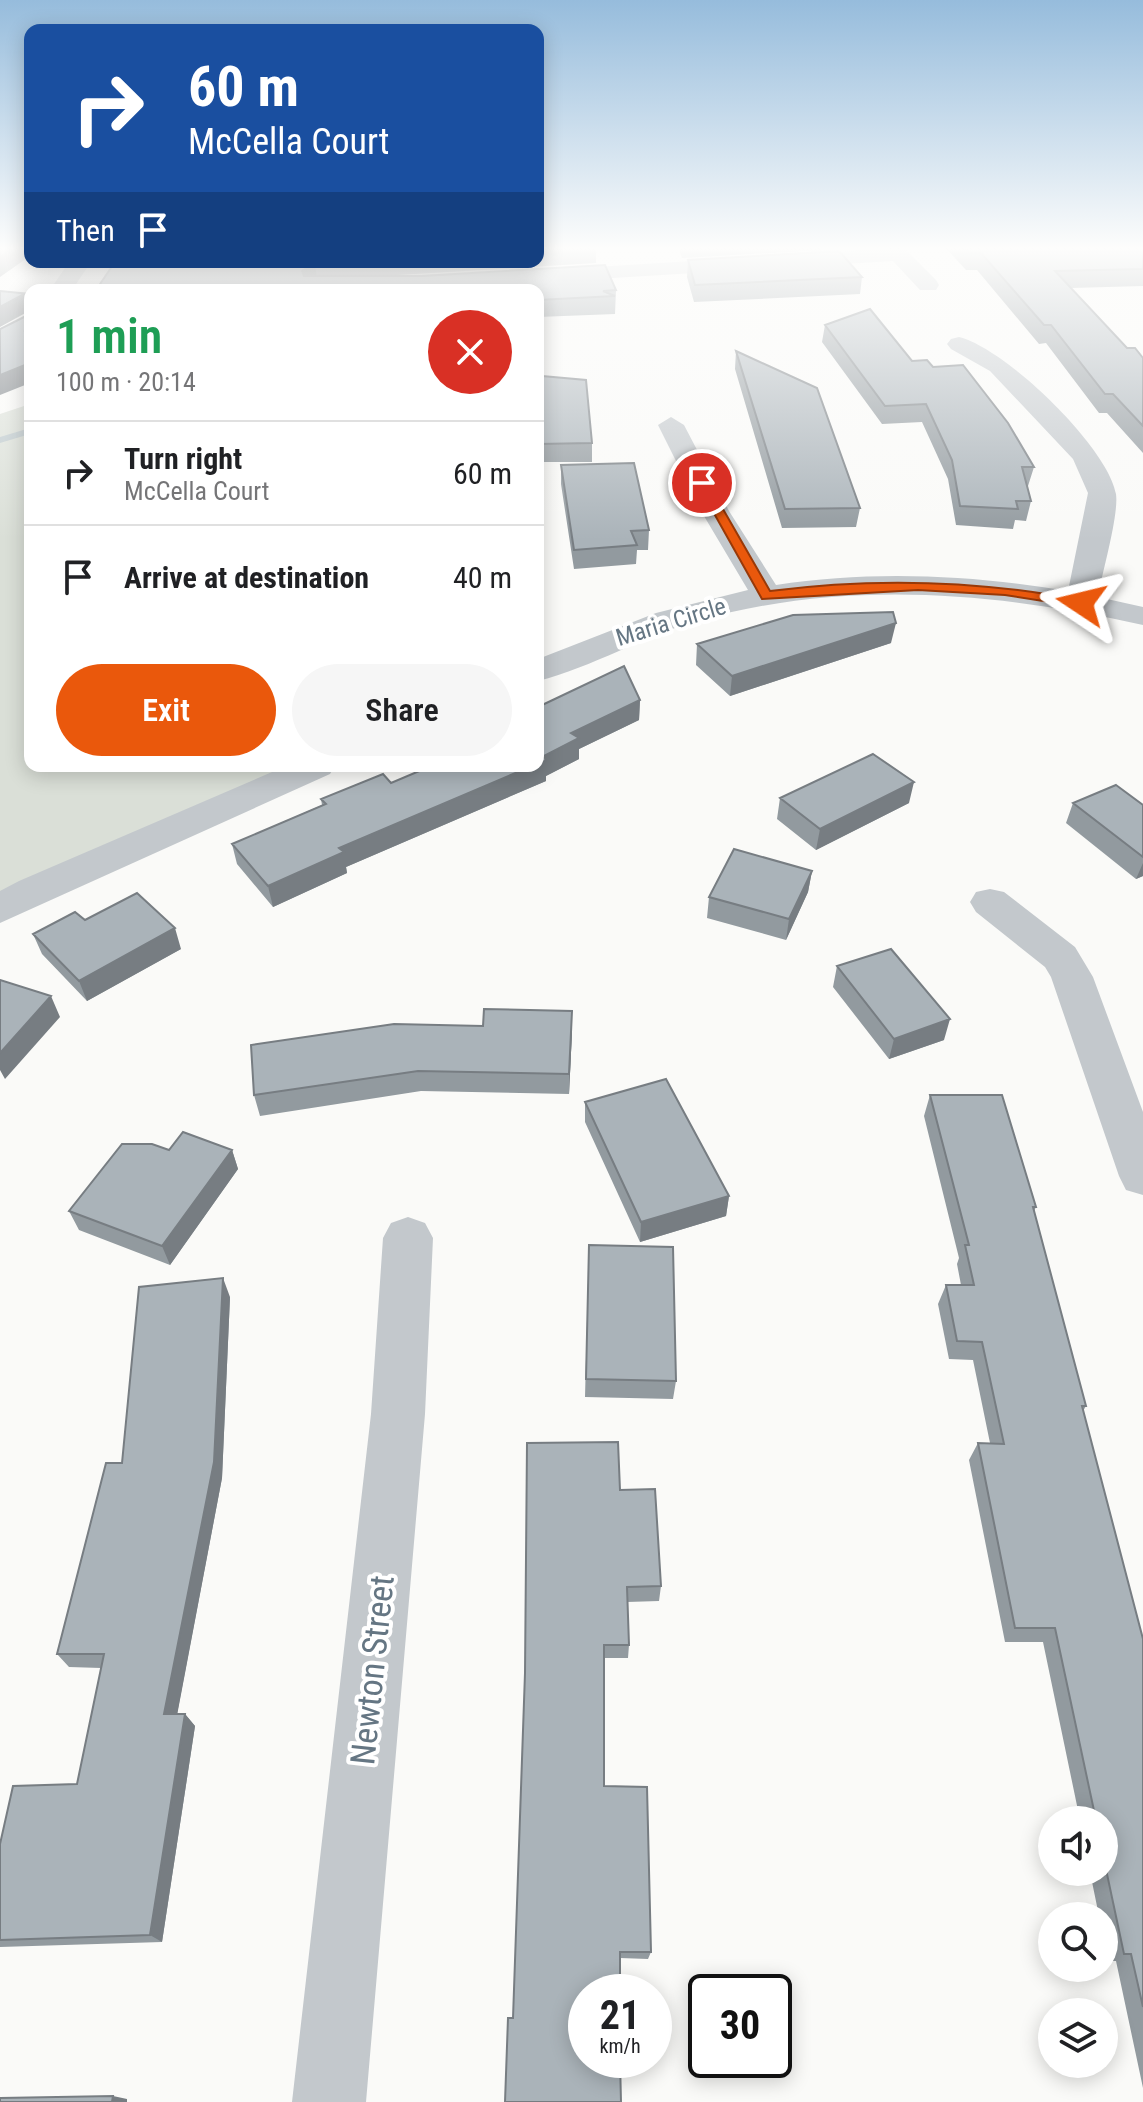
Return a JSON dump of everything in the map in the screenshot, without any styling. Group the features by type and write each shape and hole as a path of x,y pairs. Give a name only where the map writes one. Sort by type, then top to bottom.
{"street":[{"path":"959,344 999,366 1019,384 1094,471 1102,493 1101,508 1081,603"},
{"path":"671,425 715,511 767,596"},
{"name":"Maria Circle","path":"544,669 687,614 813,589 918,586 1005,592 1143,616"},
{"path":"0,909 33,890 303,772"},
{"path":"990,902 1060,957 1072,977 1143,1176"},
{"name":"Newton Street","path":"329,2102 398,1414 408,1238"}],"shaded area":[{"path":"24,406 24,772 282,772 0,909 0,414"}],"building":[{"path":"0,344 24,344 24,365 0,375"},
{"path":"839,344 898,344 912,361 927,360 933,367 963,365 1008,423 1034,467 1022,467 1031,501 1016,501 1018,509 960,506 952,460 926,404 885,406"},
{"path":"1066,344 1123,344 1127,348 1135,348 1143,358 1143,426 1113,394 1105,394"},
{"path":"736,351 817,388 860,508 785,509"},
{"path":"544,376 586,380 592,443 544,444"},
{"path":"634,463 649,530 631,531 637,545 574,550 561,465"},
{"path":"893,612 896,623 732,676 697,644 793,615"},
{"path":"624,666 640,700 571,733 579,738 544,756 544,704"},
{"path":"873,754 914,782 820,829 780,798"},
{"path":"417,772 518,772 339,848 344,852 268,886 232,844 326,804 321,799 383,774 391,783"},
{"path":"1116,785 1143,805 1143,857 1073,803"},
{"path":"734,849 812,871 789,919 709,897"},
{"path":"137,893 175,928 79,981 33,934 75,912 85,920"},
{"path":"891,949 950,1019 894,1039 837,966"},
{"path":"0,980 51,996 0,1053"},
{"path":"484,1009 572,1011 569,1074 418,1071 254,1095 251,1045 394,1024 483,1026"},
{"path":"666,1079 729,1196 641,1222 585,1102"},
{"path":"930,1095 1002,1095 1036,1207 1033,1207 1086,1406 1082,1406 1143,1639 1143,2007 1131,1954 1124,1954 1118,1926 1118,1902 1113,1902 1110,1886 1118,1886 1118,1806 1093,1806 1055,1628 1015,1628 978,1443 1004,1444 982,1342 957,1341 946,1285 974,1285 965,1245 969,1245"},
{"path":"183,1132 232,1150 162,1246 69,1211 122,1144 152,1144 169,1150"},
{"path":"589,1245 673,1247 676,1381 586,1379"},
{"path":"223,1278 214,1462 164,1714 185,1714 150,1935 0,1940 0,1844 13,1786 77,1784 104,1654 57,1654 106,1463 122,1463 139,1287"},
{"path":"618,1442 620,1490 655,1489 661,1586 627,1587 629,1645 604,1645 604,1786 647,1787 651,1952 620,1952 620,1974 568,1974 568,2078 620,2078 621,2102 505,2102 508,2018 513,2018 525,1673 527,1443"},
{"path":"113,2096 112,2102 0,2102 0,2098"}],"waterway":[{"path":"0,440 24,433"}],"route":[{"path":"702,483 715,511 767,596 813,589 918,586 1005,592 1081,603"}]}
